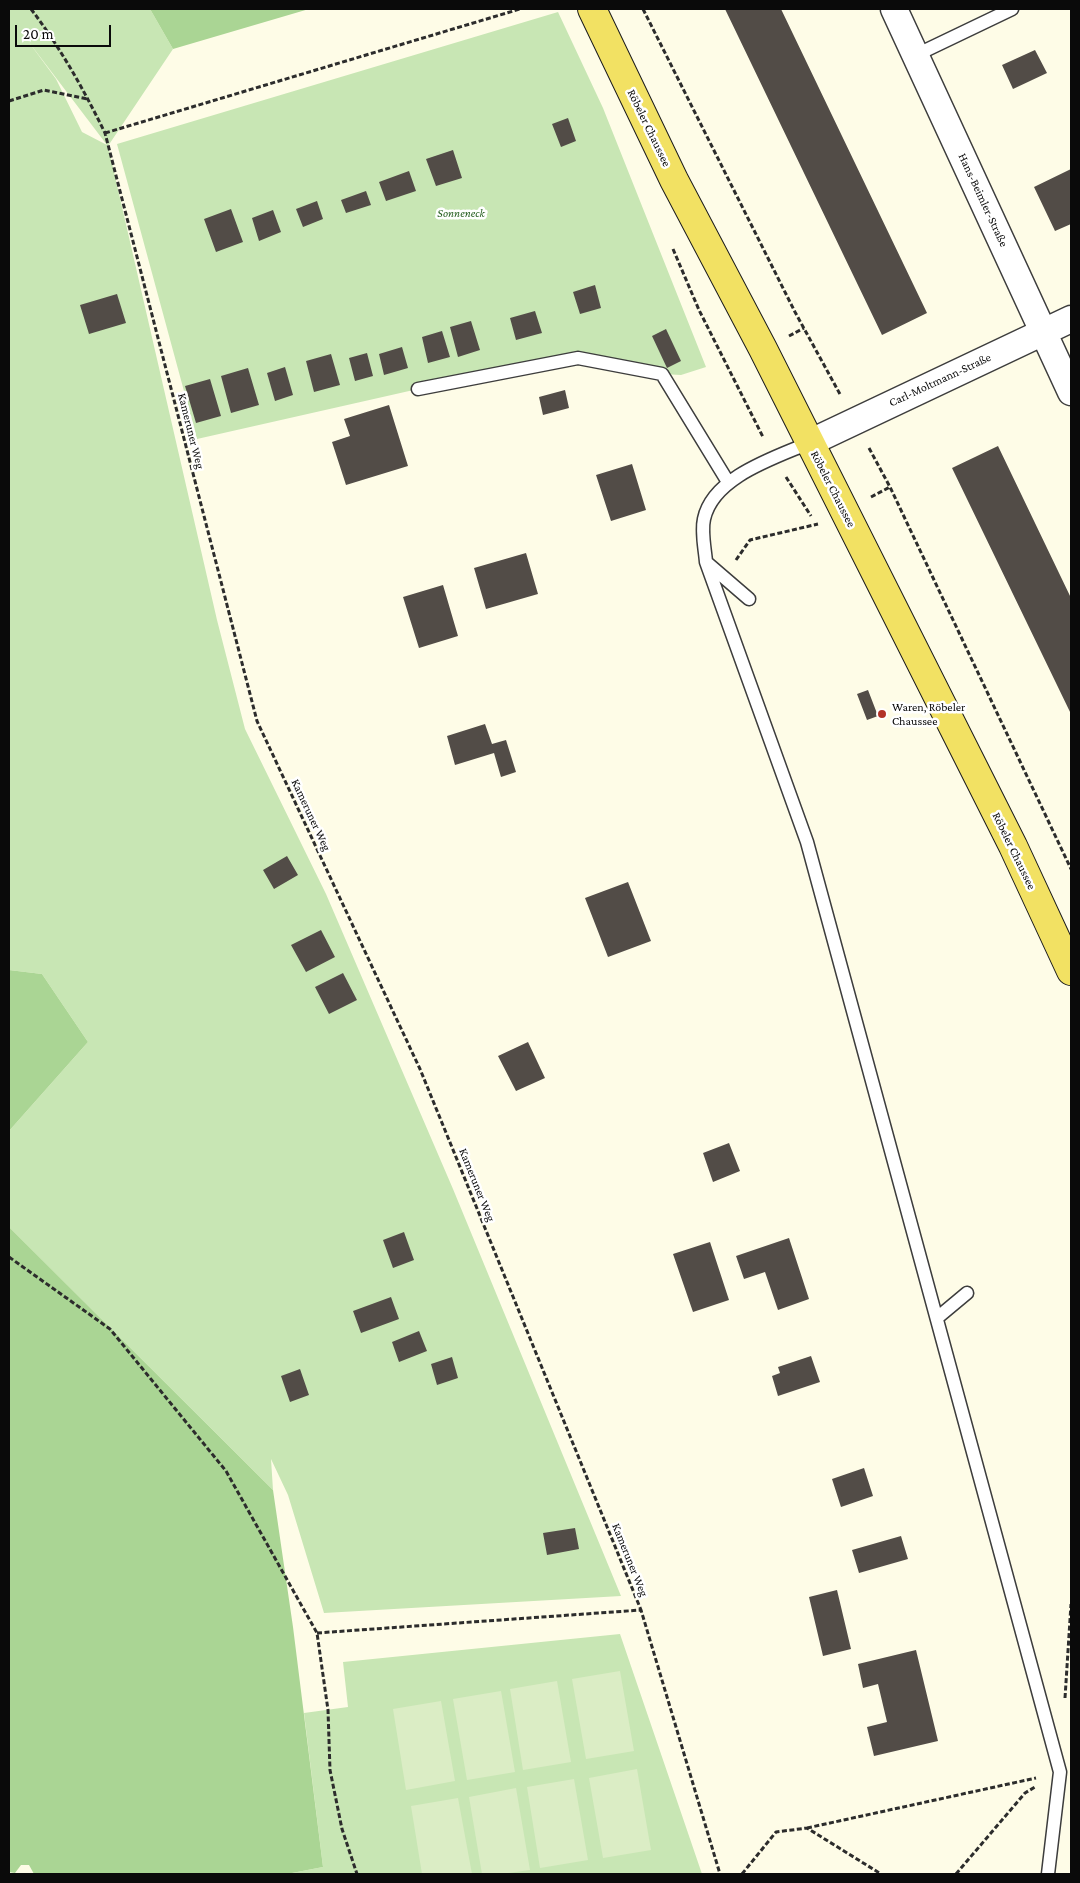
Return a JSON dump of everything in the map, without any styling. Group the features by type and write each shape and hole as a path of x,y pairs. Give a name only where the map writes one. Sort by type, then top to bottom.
{"main road":[{"name":"Röbeler Chaussee","path":"592,9 674,180 763,349 1012,846 1071,971"}],"street":[{"name":"Hans-Beimler-Straße","path":"894,9 1071,392"},
{"name":"Carl-Moltmann-Straße","path":"810,443 1071,319"}],"lane":[{"path":"916,55 1012,9"},
{"path":"418,388 578,358 662,374 728,482"},
{"path":"810,443 728,482 713,499 703,520 706,562 807,842 1060,1772 1048,1874"},
{"path":"706,562 748,599"},
{"path":"937,1318 967,1293"}],"path":[{"name":"Kameruner Weg","path":"31,9 45,27 88,99 105,133 257,721 420,1069 640,1610 720,1874"},
{"path":"105,133 520,9"},
{"path":"643,9 795,312 890,487 1071,869"},
{"path":"9,101 44,90 88,99"},
{"path":"725,579 750,540 816,525 890,487"},
{"path":"9,1257 110,1329 226,1471 317,1634 328,1710 330,1770 342,1829 357,1874"},
{"name":"Kameruner Weg","path":"317,1634 640,1610"},
{"path":"742,1874 776,1832 807,1828 1060,1772"},
{"path":"807,1828 881,1874"}],"green space":[{"path":"9,9 150,9 173,49 108,146 217,620 245,729 326,894 453,1189 621,1596 324,1613 288,1495 271,1459 273,1490 9,1227 9,1131 88,1042 42,974 9,970","holes":["25,37 107,145 82,132 56,79"]},
{"path":"150,9 309,9 173,49"},
{"name":"Sonneneck","path":"558,12 603,108 706,367 681,375 662,374 578,358 418,389 197,439 117,144"},
{"path":"9,970 42,974 88,1042 9,1131"},
{"path":"9,1227 273,1490 293,1627 323,1867 292,1873 34,1874 29,1865 21,1865 15,1873 9,1872"},
{"path":"620,1634 702,1874 292,1874 323,1867 304,1713 348,1707 343,1662"},
{"path":"620,1671 634,1751 586,1759 572,1679"},
{"path":"557,1681 571,1762 523,1770 510,1689"},
{"path":"501,1691 515,1772 467,1780 453,1699"},
{"path":"441,1701 455,1781 406,1790 393,1709"},
{"path":"637,1769 651,1850 603,1858 589,1778"},
{"path":"574,1779 588,1860 540,1868 527,1787"},
{"path":"516,1788 530,1870 501,1874 482,1874 469,1797"},
{"path":"458,1798 472,1874 422,1874 411,1806"}],"building":[{"path":"725,9 781,9 927,313 882,335"},
{"path":"1035,50 1047,73 1013,89 1002,65"},
{"path":"568,118 576,141 561,147 552,124"},
{"path":"453,150 462,178 436,186 426,159"},
{"path":"1071,169 1071,224 1055,231 1034,187"},
{"path":"409,171 416,191 386,201 379,182"},
{"path":"366,191 371,205 346,213 341,200"},
{"path":"317,201 323,219 303,227 296,209"},
{"path":"231,209 243,242 216,252 204,219"},
{"path":"273,210 281,232 259,241 252,218"},
{"path":"595,285 601,308 580,314 573,292"},
{"path":"117,294 126,323 89,334 80,305"},
{"path":"535,311 542,333 516,340 510,318"},
{"path":"471,321 480,350 458,357 450,327"},
{"path":"666,329 681,361 667,368 652,336"},
{"path":"442,331 450,357 428,363 422,337"},
{"path":"402,347 408,368 384,375 379,354"},
{"path":"367,353 373,376 355,381 349,358"},
{"path":"331,354 340,385 314,392 306,361"},
{"path":"285,367 293,395 275,401 267,373"},
{"path":"248,368 259,405 231,413 221,376"},
{"path":"210,379 221,416 196,423 185,386"},
{"path":"565,390 569,408 543,415 539,397"},
{"path":"389,405 408,466 346,485 332,442 350,436 344,419"},
{"path":"998,446 1071,598 1071,714 952,468"},
{"path":"632,464 646,510 611,521 596,475"},
{"path":"526,553 538,594 486,609 474,568"},
{"path":"443,585 458,636 419,648 403,597"},
{"path":"868,690 878,716 867,720 857,694"},
{"path":"485,724 492,744 506,740 516,772 501,777 494,753 455,765 447,736"},
{"path":"287,856 298,875 274,889 263,870"},
{"path":"628,882 651,941 608,957 585,898"},
{"path":"321,930 335,957 306,972 291,945"},
{"path":"343,973 357,1000 329,1014 315,987"},
{"path":"528,1042 545,1078 516,1091 498,1056"},
{"path":"729,1143 740,1171 713,1182 703,1153"},
{"path":"404,1232 414,1260 393,1268 383,1240"},
{"path":"789,1238 809,1299 778,1310 765,1272 744,1279 736,1256"},
{"path":"710,1242 729,1300 693,1312 673,1254"},
{"path":"391,1297 399,1319 361,1333 353,1311"},
{"path":"419,1331 427,1351 399,1362 392,1342"},
{"path":"811,1356 820,1382 778,1396 772,1376 780,1373 778,1367"},
{"path":"452,1357 458,1378 437,1385 431,1364"},
{"path":"300,1369 309,1395 290,1402 281,1376"},
{"path":"864,1468 873,1496 841,1507 832,1479"},
{"path":"575,1528 579,1549 547,1555 543,1533"},
{"path":"901,1536 908,1559 859,1573 852,1550"},
{"path":"837,1590 851,1649 823,1656 809,1597"},
{"path":"916,1650 938,1741 874,1756 867,1727 887,1722 878,1684 863,1688 858,1664"}],"place":[{"name":"Waren, Röbeler Chaussee","path":"882,714"}]}
